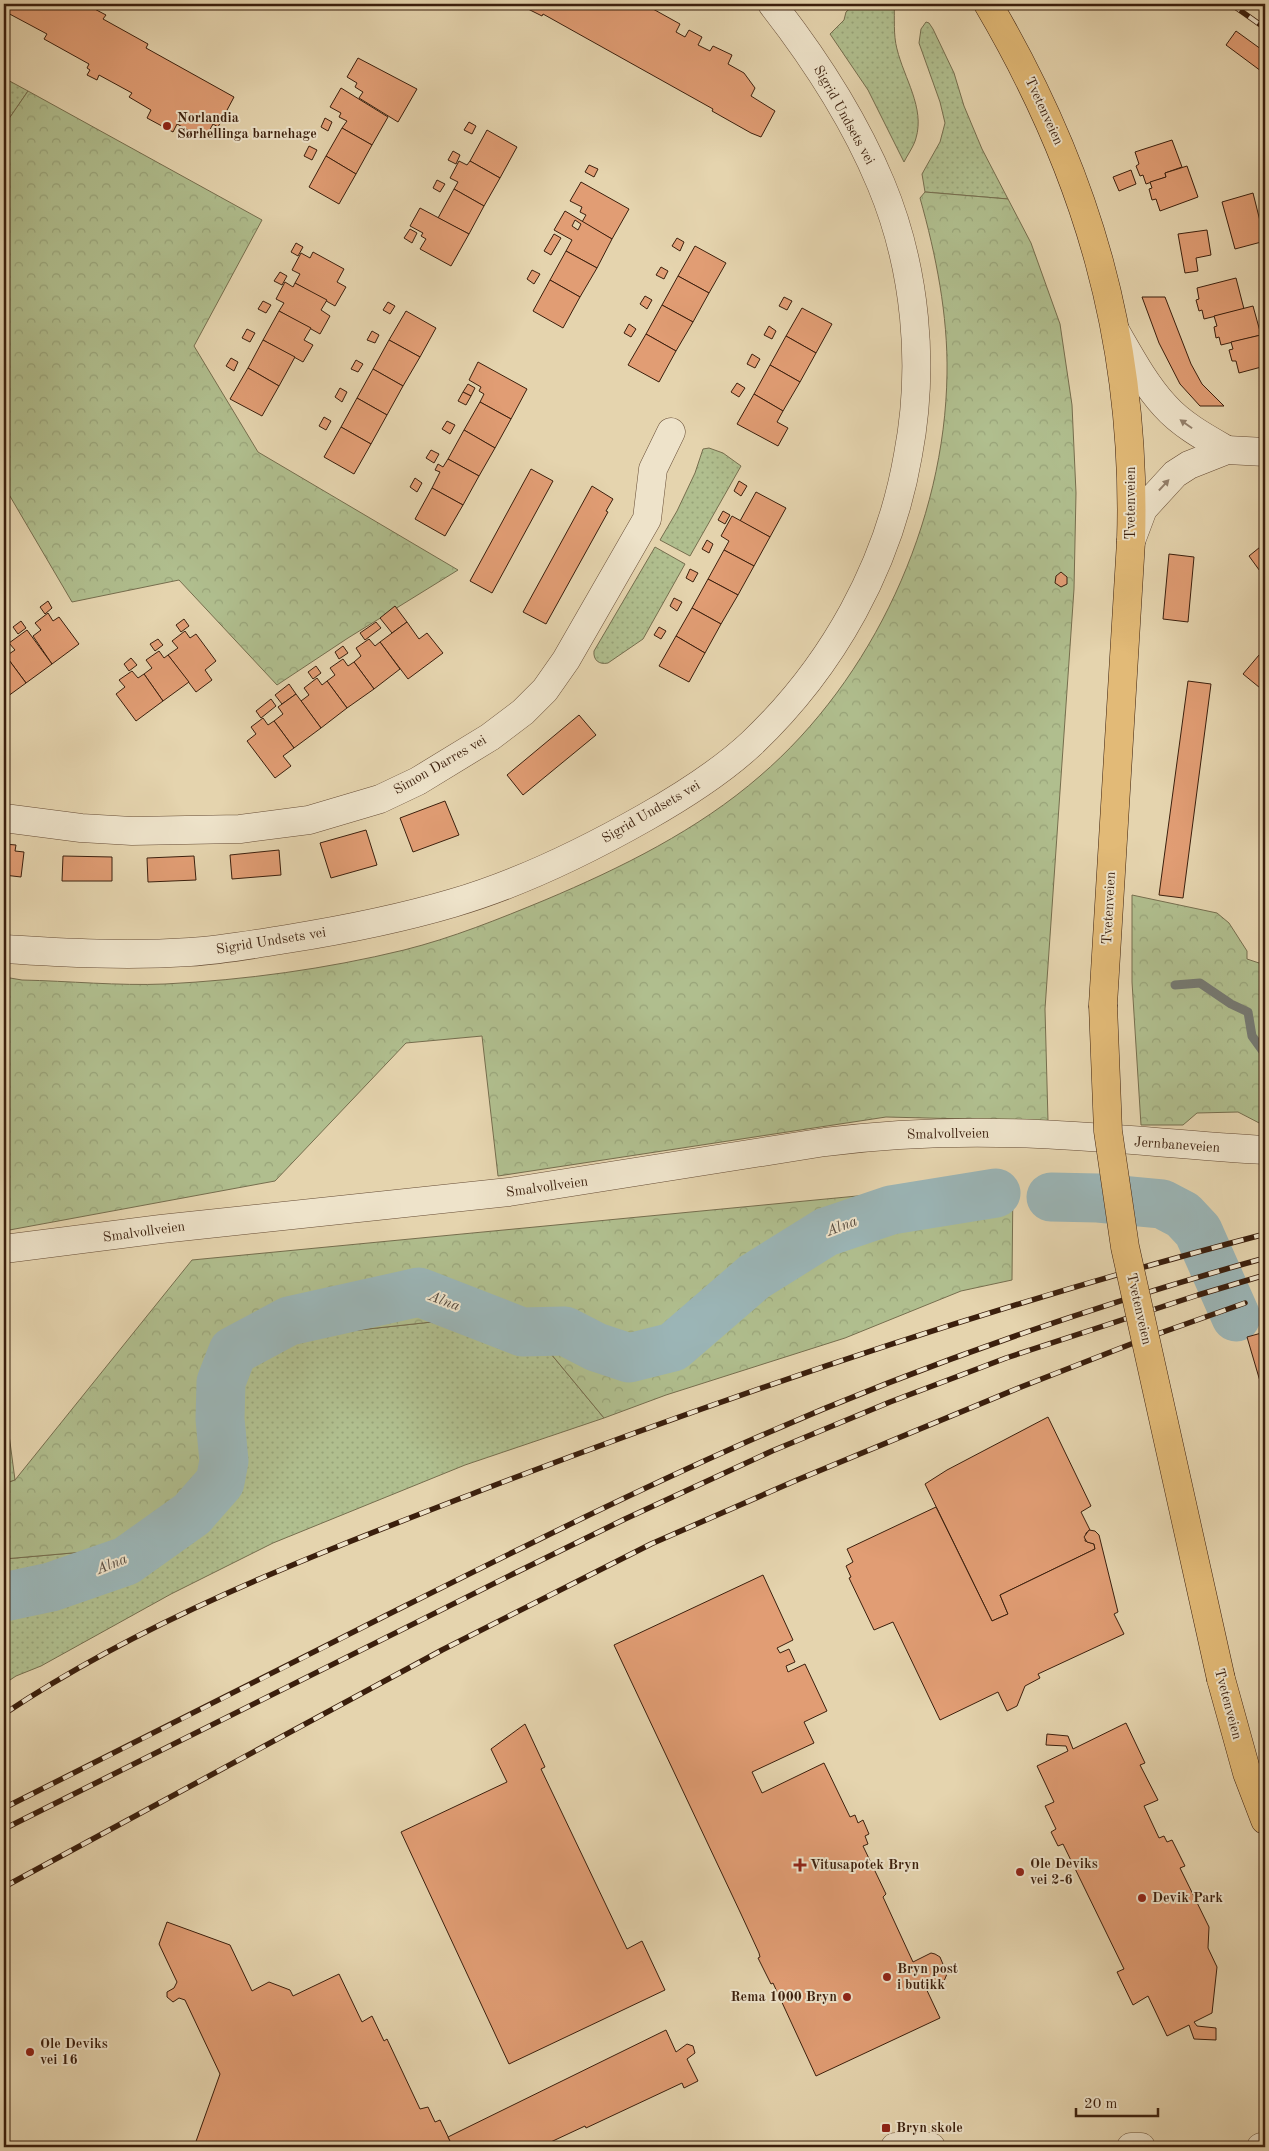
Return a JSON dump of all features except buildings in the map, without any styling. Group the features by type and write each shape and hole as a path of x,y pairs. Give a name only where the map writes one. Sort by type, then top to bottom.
{"main road":[{"name":"Tvetenveien","path":"988,4 1026,72 1070,168 1091,232 1116,332 1126,395 1133,489 1103,1005 1108,1131 1123,1238 1221,1679 1247,1773 1265,1820"}],"street":[{"name":"Sigrid Undsets vei","path":"4,949 64,953 192,952 332,932 456,902 573,856 674,802 750,745 803,688 827,656 848,623 869,581 891,522 903,484 911,440 916,393 916,347 912,300 904,259 893,217 882,186 861,140 835,95 809,54 772,4"},
{"path":"1116,332 1142,375 1166,407 1194,430 1227,450"},
{"name":"Simon Darres vei","path":"4,818 80,828 132,832 240,829 309,820 380,799 418,781 490,737 523,712 545,690 566,660 647,519 653,469 671,432"},
{"path":"1131,541 1143,509 1175,474 1189,464 1227,450 1265,452"},
{"name":"Smalvollveien","path":"4,1249 171,1228 509,1192 870,1136 986,1134 1090,1138"},
{"name":"Jernbaneveien","path":"1090,1138 1265,1150"},
{"path":"1261,2147 1265,2146"},
{"path":"895,2147 931,2147"},
{"path":"1131,2147 1141,2147"}],"green space":[{"path":"855,4 894,4 896,43 900,60 913,93 918,116 916,138 904,162 868,90 830,34 844,20 846,12"},
{"path":"926,22 933,29 954,73 964,106 982,149 1008,199 925,192 922,174 940,142 945,123 940,102 919,43 921,29"},
{"path":"4,78 28,91 4,126"},
{"path":"28,91 262,220 194,346 258,452 458,570 348,638 277,685 179,580 72,602 4,486 4,126"},
{"path":"925,192 1008,199 1031,243 1060,324 1072,405 1076,493 1074,589 1045,1009 1048,1121 886,1117 498,1176 482,1036 406,1043 275,1181 4,1231 4,977 22,980 111,984 195,982 315,968 375,957 440,940 545,900 602,875 685,831 736,796 760,776 800,737 837,693 868,645 895,594 917,541 933,486 943,430 947,352 940,285 920,198"},
{"path":"709,448 723,453 741,466 690,556 660,540 677,511 695,473 703,449"},
{"path":"655,547 685,564 643,639 608,663 599,662 594,657 594,651"},
{"path":"1132,895 1217,913 1229,923 1247,951 1247,959 1265,965 1265,1126 1238,1112 1197,1113 1183,1125 1141,1125 1132,982"},
{"path":"1013,1181 1012,1280 961,1291 845,1338 666,1395 604,1418 537,1337 441,1321 295,1337 228,1371 228,1479 140,1547 4,1559 4,1484 15,1480 192,1260"},
{"path":"441,1321 537,1337 604,1418 465,1465 273,1543 171,1594 41,1666 16,1676 4,1684 4,1559 140,1547 228,1479 228,1371 295,1337"},
{"path":"8,1427 15,1480 4,1484 4,1429"}],"waterway":[{"path":"1175,985 1200,983 1231,1004 1248,1012 1252,1036 1265,1054"},
{"name":"Alna","path":"4,1597 51,1587 126,1561 192,1514 220,1482 224,1461 220,1419 221,1382 233,1351 289,1321 419,1292 522,1332 565,1331 596,1347 629,1358 673,1347 754,1277 826,1232 891,1210 996,1193"},
{"name":"Alna","path":"1051,1197 1098,1198 1162,1204 1183,1215 1198,1231 1236,1317"}],"railway":[{"path":"1231,4 1265,28"},
{"path":"1256,4 1265,10"},
{"path":"4,1714 59,1679 116,1647 234,1590 294,1564 574,1455 769,1385 966,1320 1165,1261 1265,1234"},
{"path":"4,1808 552,1533 790,1423 924,1369 1059,1321 1265,1258"},
{"path":"4,1829 513,1574 625,1519 772,1451 890,1402 1006,1358 1265,1275"},
{"path":"4,1887 442,1650 651,1544 797,1480 1021,1387 1149,1337 1245,1303"}],"place":[{"name":"Norlandia Sørhellinga barnehage","path":"167,126"},
{"name":"Vitusapotek Bryn","path":"800,1865"},
{"name":"Ole Deviks vei 2-6","path":"1020,1872"},
{"name":"Devik Park","path":"1142,1898"},
{"name":"Bryn post i butikk","path":"887,1977"},
{"name":"Rema 1000 Bryn","path":"847,1997"},
{"name":"Ole Deviks vei 16","path":"30,2052"},
{"name":"Bryn skole","path":"886,2128"}]}
